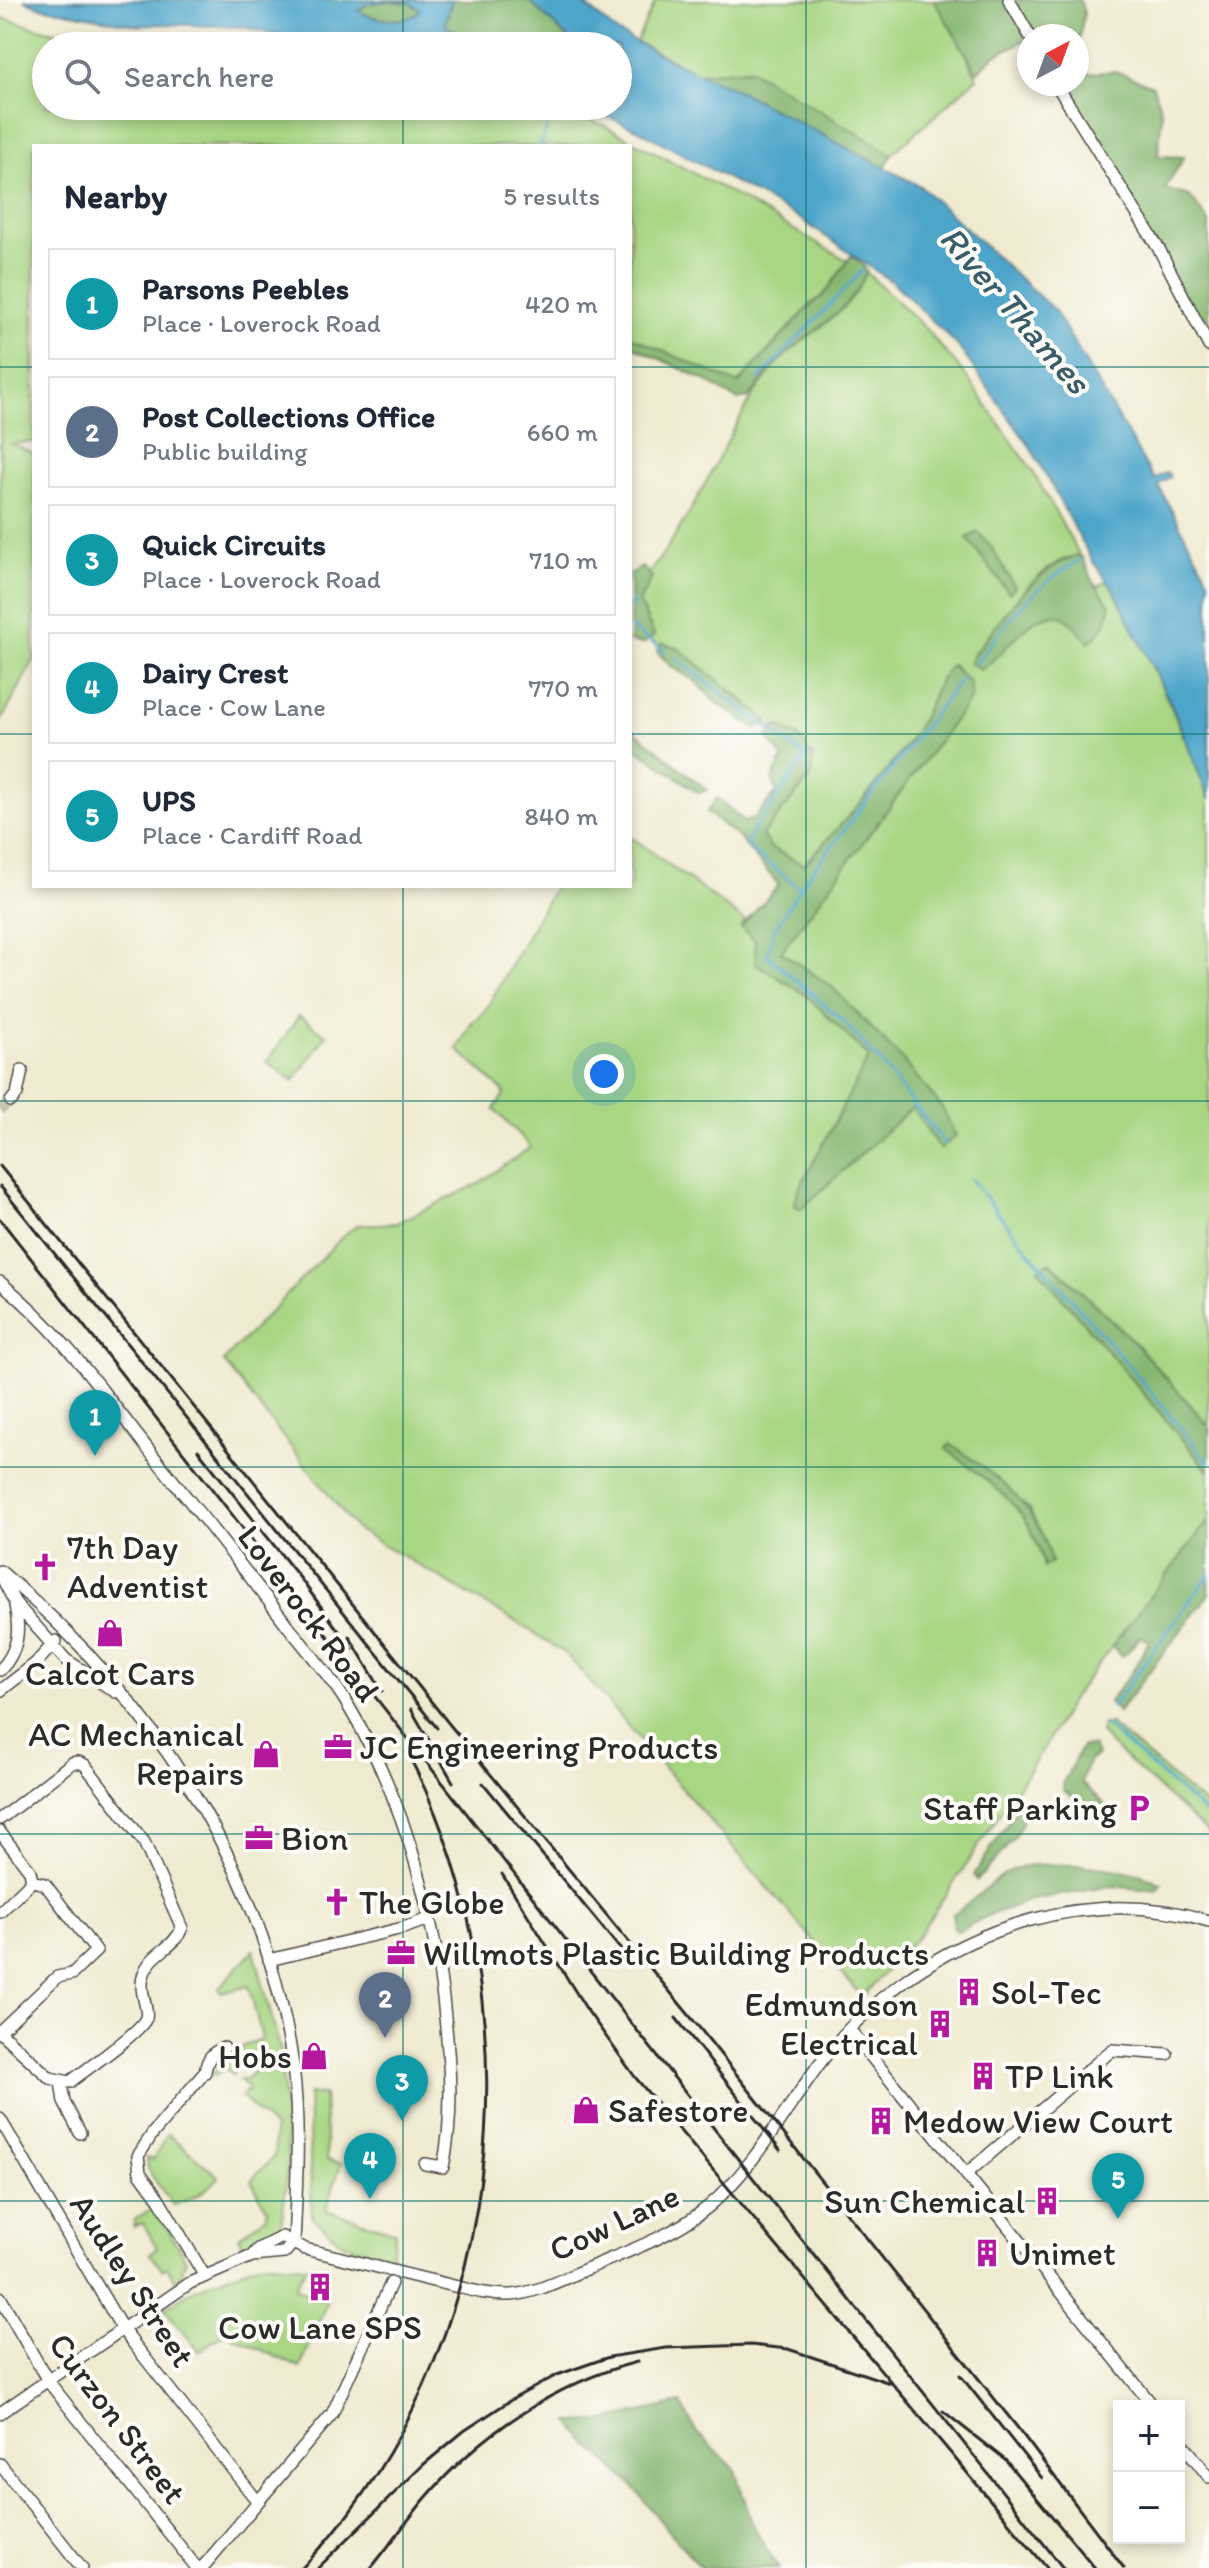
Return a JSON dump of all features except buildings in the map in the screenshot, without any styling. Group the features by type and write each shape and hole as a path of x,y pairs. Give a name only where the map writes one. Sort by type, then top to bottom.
{"street":[{"path":"1009,0 1023,24"},
{"path":"1063,96 1159,249 1209,346"},
{"path":"11,1101 17,1094 22,1070"},
{"name":"Loverock Road","path":"0,1282 28,1305 70,1352 338,1690 363,1733 398,1809 429,1907 434,1933 444,2009 449,2103 443,2167 425,2164"},
{"path":"0,1573 15,1603 66,1660 127,1699"},
{"path":"0,1573 102,1668 169,1753 214,1828 248,1902 269,1960 286,2029 296,2100 299,2160 294,2242 282,2237 258,2249 252,2256 204,2275 0,2413"},
{"path":"15,1603 19,1637"},
{"path":"0,1670 11,1656 19,1637 33,1624 53,1621"},
{"path":"0,1691 54,1645 57,1636 53,1621"},
{"path":"36,1663 66,1660"},
{"path":"0,1819 72,1763 85,1765 144,1842 182,1928 177,1940 149,1964 143,1977 142,1998 146,2020 128,2038 70,2082 50,2078 0,2032 57,1977 72,1974 96,1951 45,1884 32,1881"},
{"path":"0,1832 30,1871 32,1881"},
{"path":"0,1912 32,1881"},
{"name":"Cow Lane","path":"294,2242 305,2249 474,2291 513,2295 539,2288 658,2238 707,2208 734,2181 849,2029 905,1981 950,1953 1004,1927 1068,1911 1132,1908 1209,1921"},
{"path":"269,1960 429,1919"},
{"path":"849,2029 1148,2400"},
{"path":"204,2275 140,2173 138,2156 144,2144 205,2072 207,2062 215,2051 224,2048"},
{"path":"966,2174 1112,2050 1167,2054"},
{"path":"61,2082 68,2113 80,2133"},
{"name":"Audley Street","path":"0,2119 123,2330 258,2502"},
{"path":"200,2568 332,2414 391,2283"},
{"name":"Curzon Street","path":"0,2297 48,2381 200,2568"},
{"path":"1185,2447 1209,2477"},
{"path":"0,2464 82,2568"}],"green space":[{"path":"452,0 528,0 561,32 458,32 445,26"},
{"path":"656,0 934,0 977,78 892,154 751,70 698,73 636,42"},
{"path":"934,0 1080,0 1084,13 1082,24 1017,24 1017,44 994,56 977,72"},
{"path":"389,1 409,3 420,9 408,17 390,20 372,17 358,10 368,4"},
{"path":"0,17 55,32 32,32 32,120 591,120 720,187 848,261 823,296 812,303 732,390 632,341 632,144 32,144 32,442 12,444 32,453 32,664 0,723"},
{"path":"750,69 892,154 885,168 737,90 698,73"},
{"path":"1115,71 1153,86 1162,113 1158,156 1184,157 1165,189 1190,196 1209,222 1209,347 1069,96 1089,96 1089,74"},
{"path":"851,256 867,271 842,308 781,360 749,398 737,400 703,379 632,346 632,337 738,384 823,296"},
{"path":"866,272 923,326 964,373 1032,470 1080,556 1065,559 1036,579 1007,610 970,663 1020,633 1033,621 1051,616 1108,580 1162,688 1209,799 1209,1426 1134,1342 1051,1262 1039,1269 1209,1471 1209,1520 1074,1696 1040,1754 918,1936 862,1997 567,1655 356,1529 223,1361 345,1234 358,1225 397,1223 476,1185 531,1147 494,1109 505,1093 457,1049 472,1022 484,1013 554,888 632,888 632,837 745,921 741,927 755,941 755,963 806,995 870,1057 797,1193 801,1209 912,1107 940,1149 955,1136 831,986 781,952 971,698 968,682 952,665 937,686 919,725 893,762 850,815 803,865 771,848 761,835 811,777 778,726 774,731 735,693 663,643 660,647 649,639 654,635 639,602 652,578 649,573 687,517 756,391 786,355 852,298","holes":["949,1445 968,1456 1030,1510 1051,1562 1044,1566 1038,1546 1020,1512 994,1484"]},
{"path":"978,532 990,545 1015,587 1009,593 967,538"},
{"path":"1077,555 1082,557 1093,581 1110,605 1101,630 1089,642 1067,619 1055,615 1043,617 1020,632 980,670 970,662 1032,584 1061,562"},
{"path":"642,567 652,577 639,602 654,636 643,644 632,642 632,573"},
{"path":"662,643 678,648 768,721 757,729 714,701 698,683 672,667 657,652"},
{"path":"951,665 969,682 971,698 781,952 831,986 900,1057 942,1107 956,1136 940,1149 912,1108 801,1209 795,1206 797,1193 869,1057 806,995 755,963 755,941 741,927 779,885 739,838 707,812 717,798 745,822 754,818 777,792 772,779 783,758 767,737 778,726 798,736 813,757 811,777 762,835 771,848 804,865 894,762 919,725 937,686"},
{"path":"632,729 707,790 699,793 632,745"},
{"path":"299,1016 326,1035 294,1081 267,1062"},
{"path":"1050,1262 1134,1342 1209,1426 1209,1471 1038,1269"},
{"path":"950,1444 999,1480 1026,1508 1037,1524 1051,1562 1044,1567 1030,1528 1020,1513 994,1486 946,1449"},
{"path":"1209,1520 1209,1594 1118,1712 1109,1702 1135,1667 1149,1641 1141,1636 1121,1656 1112,1646"},
{"path":"1103,1724 1110,1724 1209,1808 1209,1834 1108,1742 1100,1732"},
{"path":"1082,1746 1093,1746 1097,1755 1089,1761 1081,1782 1108,1808 1108,1814 1102,1818 1063,1790 1064,1781"},
{"path":"1025,1803 1022,1823 1016,1833 977,1880 974,1875 1020,1804"},
{"path":"1035,1865 1079,1865 1132,1872 1162,1884 1157,1891 1111,1886 1031,1900 987,1916 958,1931 953,1927 953,1914 1012,1870"},
{"path":"254,1950 281,2053 288,2160 282,2224 276,2233 243,2247 238,2237 266,2216 268,2210 251,2181 275,2155 274,2128 241,2097 249,2088 240,2080 245,2080 256,2069 241,2057 233,2075 224,2067 216,2076 212,2074 233,2051 262,2038 249,1986 221,1993 219,1988"},
{"path":"308,2094 324,2095 327,2160 341,2164 326,2210 396,2232 390,2258 343,2244 312,2217"},
{"path":"168,2134 219,2177 198,2194 173,2205 147,2169 147,2158 153,2160"},
{"path":"156,2209 186,2260 176,2281 167,2267 162,2270 150,2253 157,2248 143,2223 134,2227 135,2219"},
{"path":"262,2262 306,2266 295,2288 327,2302 300,2368 225,2333 199,2351 164,2308 195,2289"},
{"path":"681,2403 697,2433 734,2468 753,2525 780,2568 702,2568 634,2487 588,2445 570,2422 601,2421"}],"water":[{"path":"24,0 452,0 445,22 448,28 458,32 263,32 244,27 139,26 40,7","holes":["389,1 409,3 420,10 408,18 390,20 358,10 368,4"]},
{"path":"528,0 580,0 617,32 562,32"},
{"name":"River Thames","path":"632,40 737,90 920,186 1055,311 1154,479 1167,472 1170,477 1158,485 1209,580 1209,799 1174,710 1115,592 1093,562 1031,448 957,345 895,284 796,216 616,120 632,120"}],"waterway":[{"path":"541,144 550,120"},
{"path":"759,379 862,271"},
{"path":"976,663 1035,593 1080,560"},
{"path":"632,628 666,652"},
{"path":"675,658 806,757 747,843 753,852 800,888"},
{"path":"945,1144 882,1064 844,1022 767,955 774,930 806,879 962,678"},
{"path":"971,1179 1209,1463"},
{"path":"1112,1707 1209,1575"},
{"path":"1105,1725 1209,1816"}],"tunnel":[{"path":"0,1110 11,1101"}],"railway":[{"path":"0,1166 450,1725 698,2026 1017,2427 1124,2568"},
{"path":"0,1186 437,1728"},
{"path":"0,1219 1063,2568"},
{"path":"198,1450 352,1649"},
{"path":"349,1636 382,1691"},
{"path":"411,1709 453,1782"},
{"path":"302,2568 371,2483 423,2387 460,2284 481,2176 486,2067 476,1958 449,1852 407,1752"},
{"path":"483,1783 631,1962"},
{"path":"502,1874 587,2010 635,2077 1047,2568"},
{"path":"676,2018 780,2150"},
{"path":"318,2568 423,2465 464,2431 557,2375 609,2357 666,2348 751,2345 788,2349 890,2383"},
{"path":"371,2568 424,2500 494,2433 520,2414 577,2383 637,2362"},
{"path":"960,2375 1042,2478"},
{"path":"943,2411 1005,2460 1095,2568"}],"place":[{"name":"Parsons Peebles","path":"95,1456"},
{"name":"7th Day Adventist","path":"45,1567"},
{"name":"Calcot Cars","path":"110,1633"},
{"name":"JC Engineering Products","path":"338,1747"},
{"name":"AC Mechanical Repairs","path":"266,1754"},
{"name":"Staff Parking","path":"1139,1808"},
{"name":"Bion","path":"259,1838"},
{"name":"The Globe","path":"337,1902"},
{"name":"Willmots Plastic Building Products","path":"401,1953"},
{"name":"Sol-Tec","path":"969,1992"},
{"name":"Edmundson Electrical","path":"940,2024"},
{"name":"Post Collections Office","path":"385,2038"},
{"name":"Hobs","path":"314,2056"},
{"name":"TP Link","path":"983,2076"},
{"name":"Safestore","path":"586,2110"},
{"name":"Quick Circuits","path":"402,2121"},
{"name":"Medow View Court","path":"881,2121"},
{"name":"Dairy Crest","path":"370,2199"},
{"name":"Sun Chemical","path":"1047,2201"},
{"name":"UPS","path":"1118,2219"},
{"name":"Unimet","path":"987,2253"},
{"name":"Cow Lane SPS","path":"320,2287"}]}
